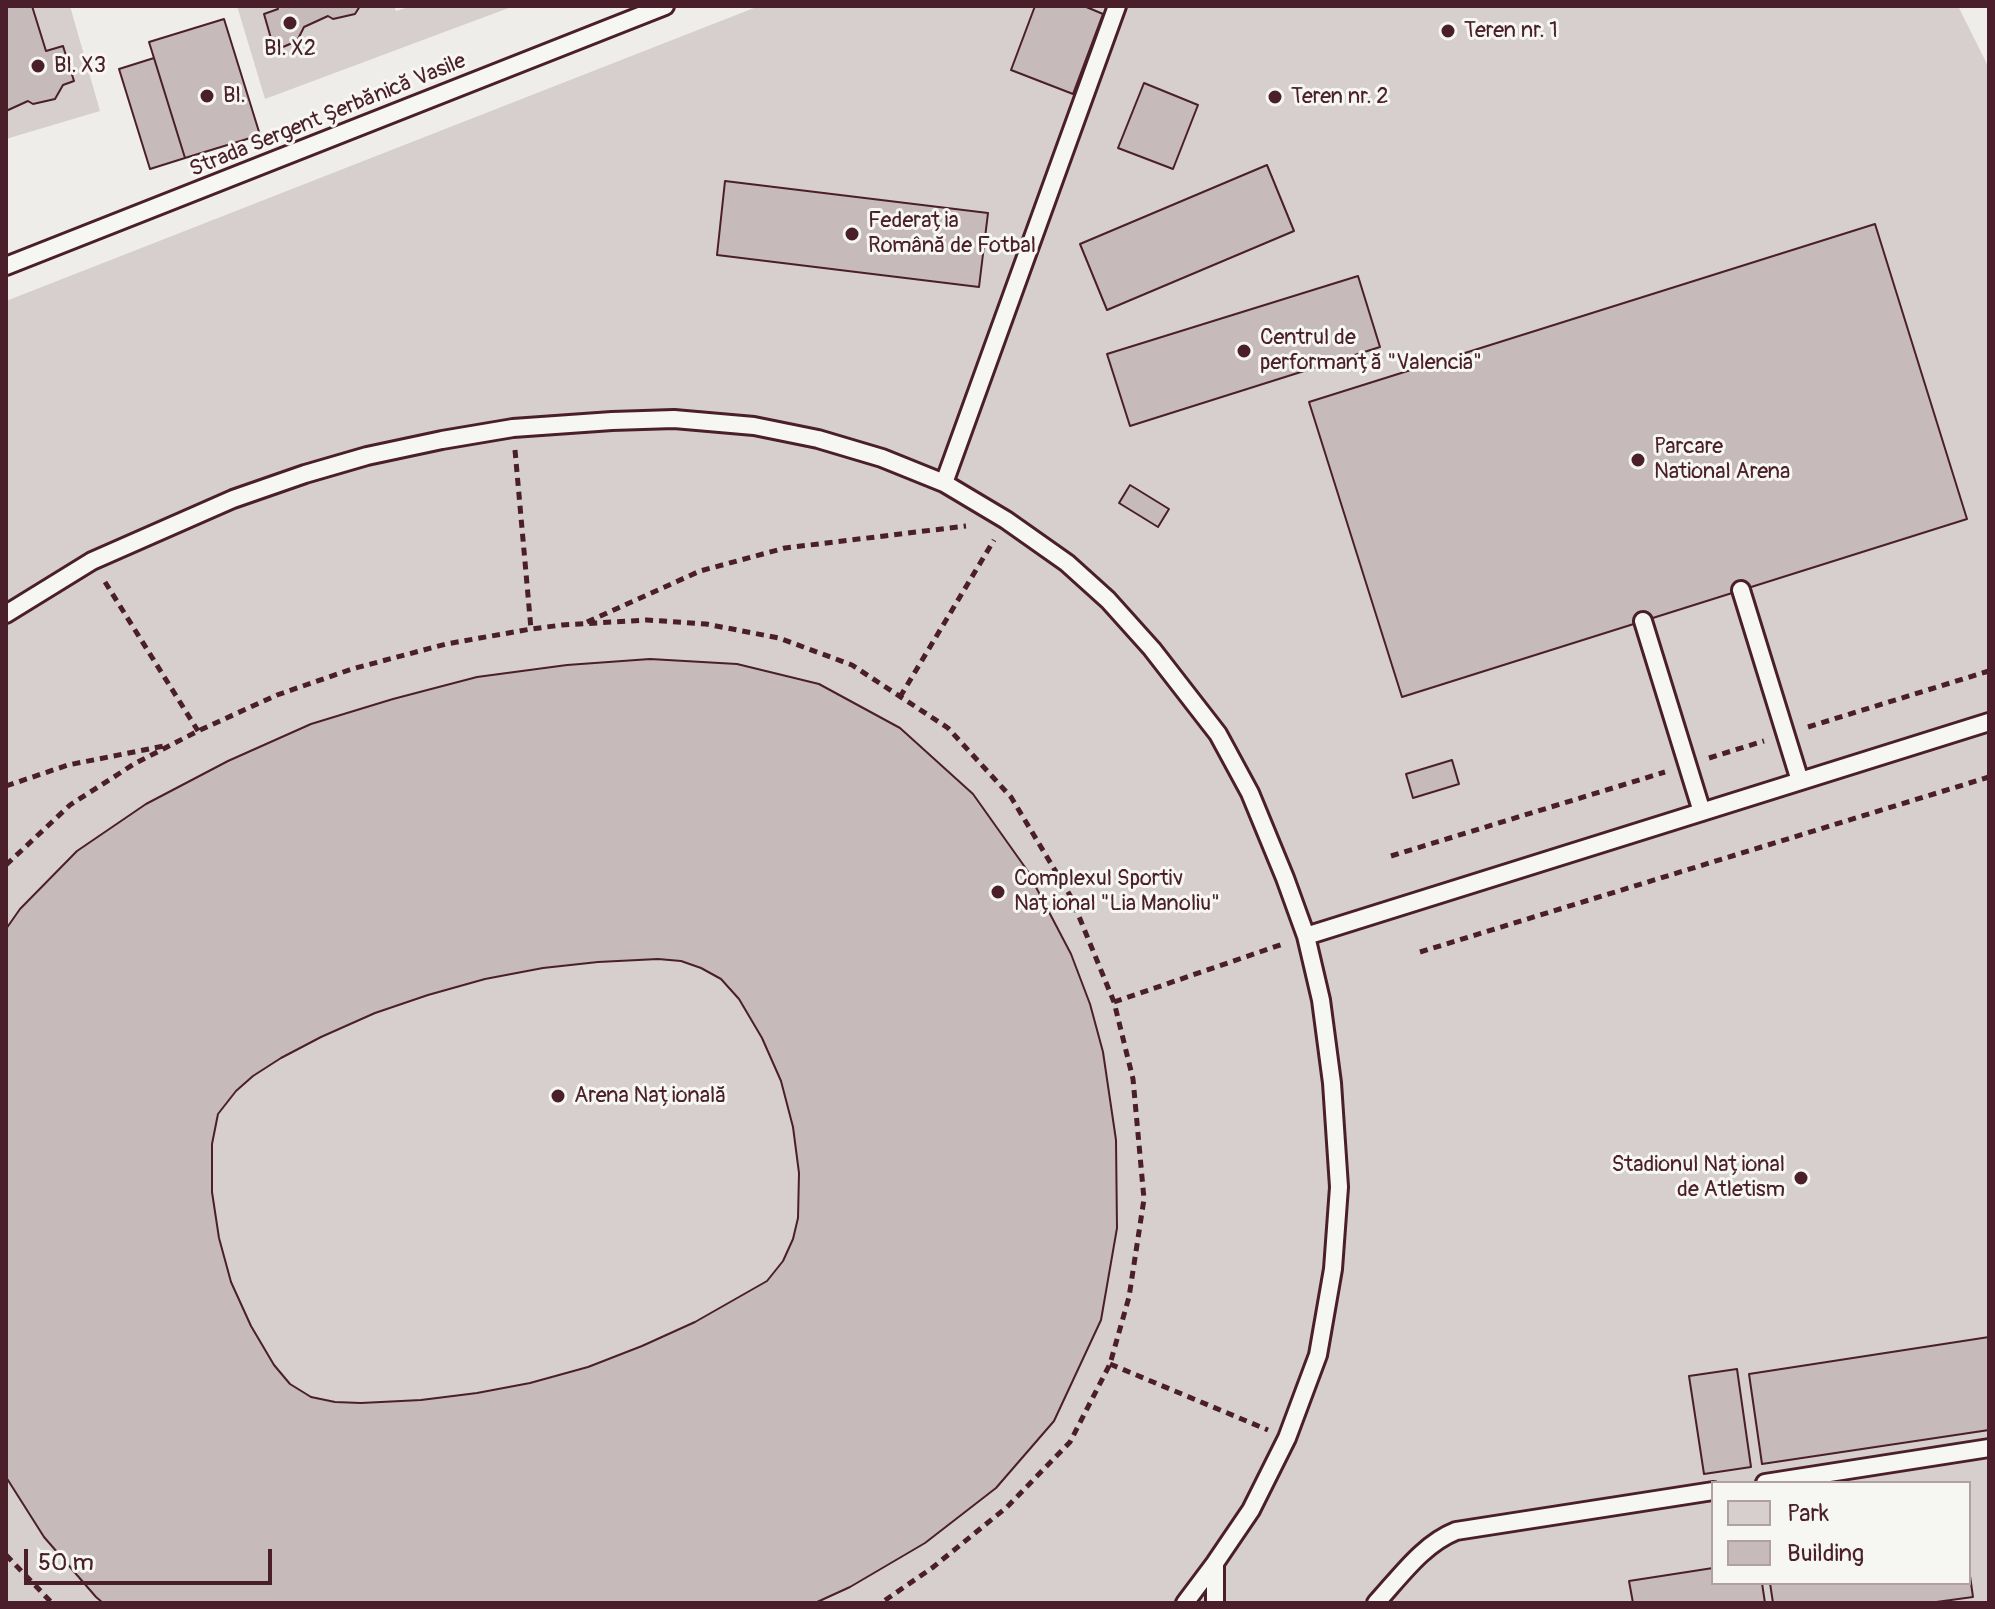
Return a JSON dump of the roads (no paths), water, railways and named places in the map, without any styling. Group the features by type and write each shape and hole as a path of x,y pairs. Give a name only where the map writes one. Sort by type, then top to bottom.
{"lane":[{"name":"Strada Sergent Șerbănică Vasile","path":"6,266 665,6"},
{"path":"944,483 1117,6"},
{"path":"6,614 92,561 233,499 305,474 367,456 513,428 612,421 674,419 754,426 818,439 882,458 944,483 1006,520 1067,563 1108,600 1152,649 1218,734 1250,793 1306,936 1321,1000 1332,1083 1339,1187 1333,1269 1318,1355 1287,1438 1251,1510 1185,1603"},
{"path":"1741,590 1800,781"},
{"path":"1643,621 1702,812"},
{"path":"1306,936 1989,722"},
{"path":"1778,1481 1989,1448"},
{"path":"1376,1603 1426,1549 1441,1537 1456,1531 1711,1491"},
{"path":"1215,1563 1215,1603"}],"place":[{"name":"Bl. X2","path":"290,23"},
{"name":"Teren nr. 1","path":"1448,31"},
{"name":"Bl. X3","path":"38,66"},
{"name":"Bl.","path":"207,96"},
{"name":"Teren nr. 2","path":"1275,97"},
{"name":"Federația Română de Fotbal","path":"852,234"},
{"name":"Centrul de performanță \"Valencia\"","path":"1244,351"},
{"name":"Parcare National Arena","path":"1638,460"},
{"name":"Complexul Sportiv Național \"Lia Manoliu\"","path":"998,892"},
{"name":"Arena Națională","path":"558,1096"},
{"name":"Stadionul Național de Atletism","path":"1801,1178"}]}
